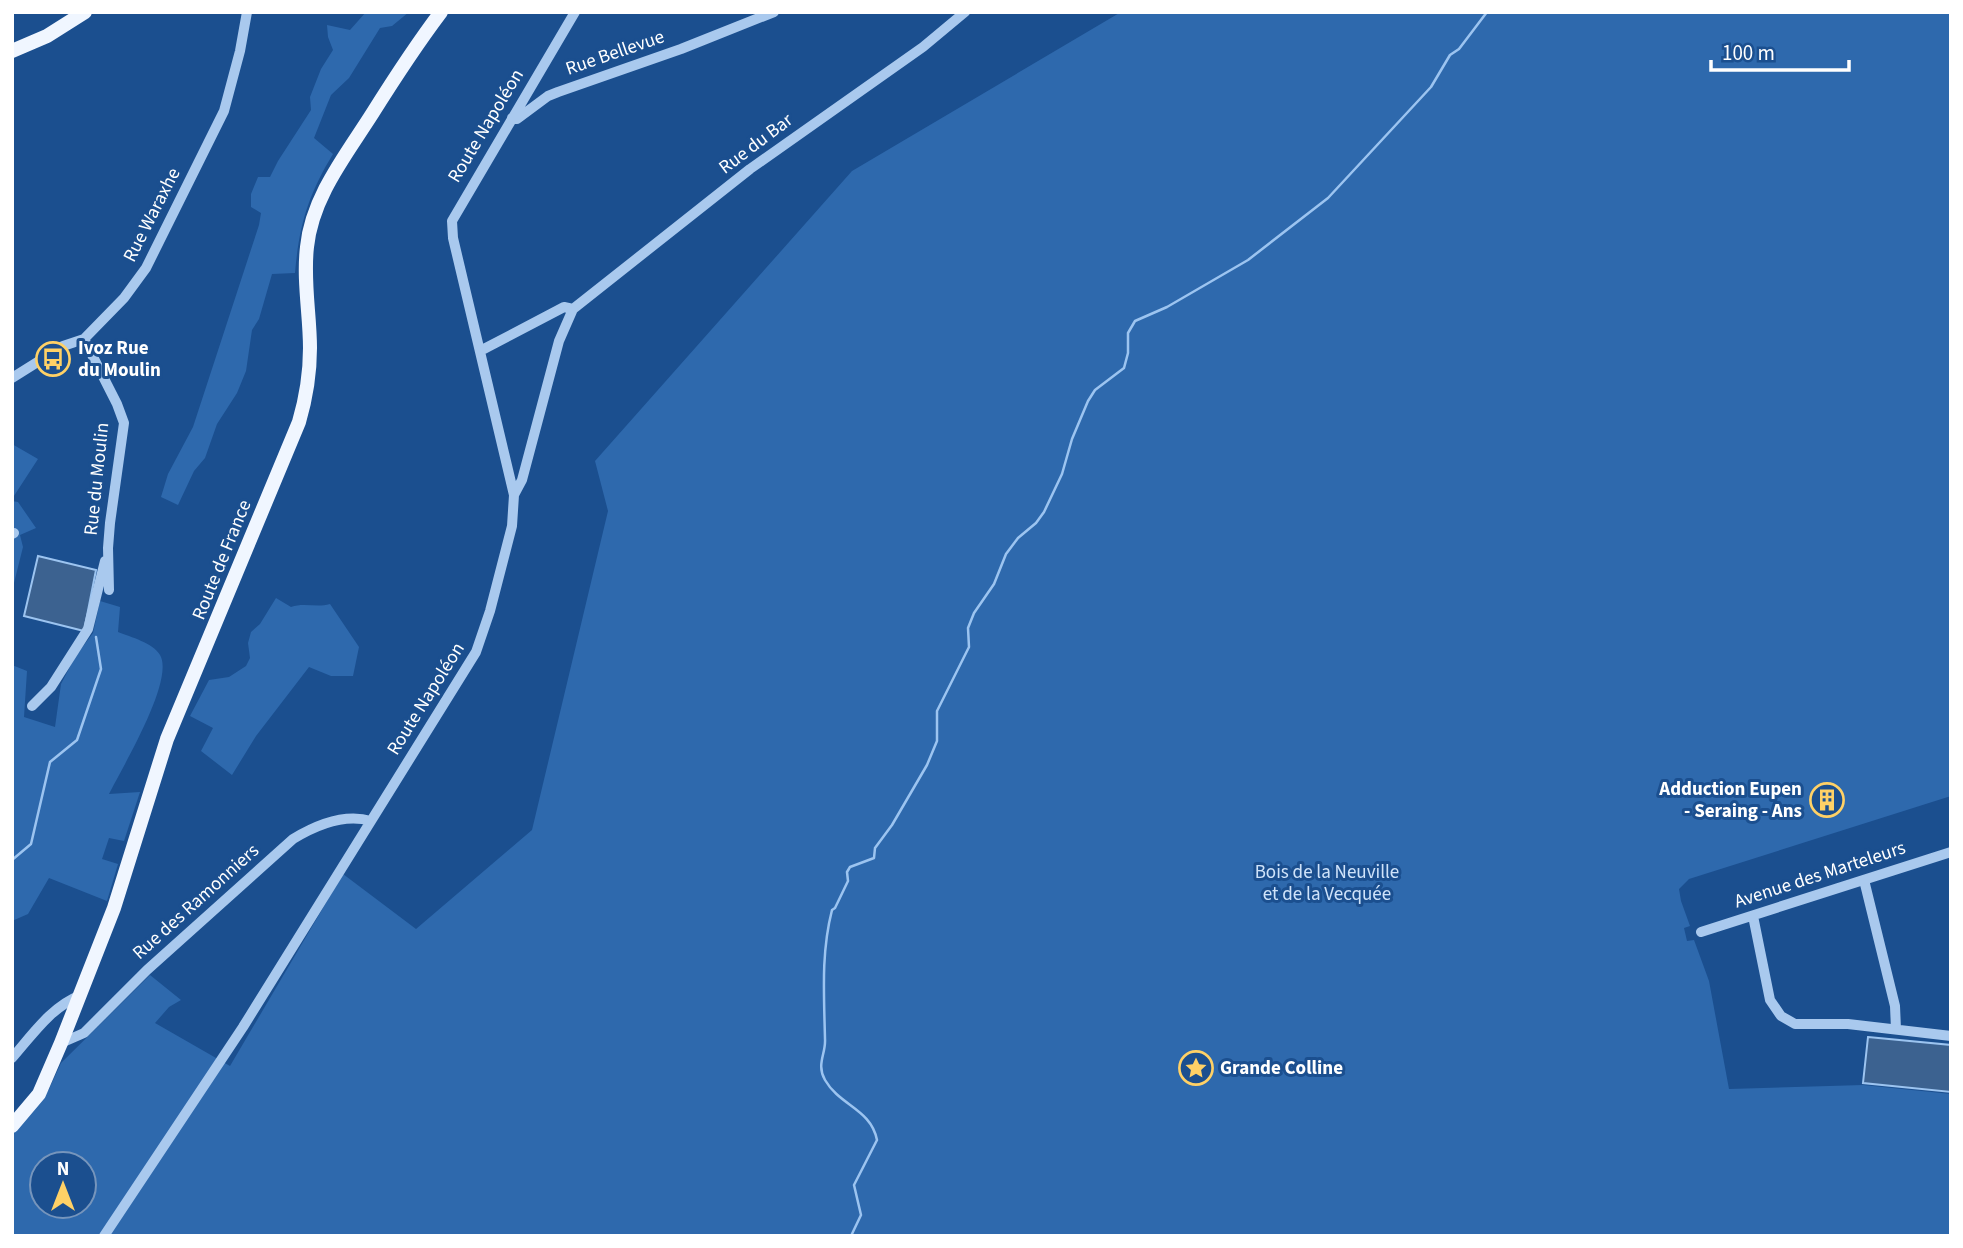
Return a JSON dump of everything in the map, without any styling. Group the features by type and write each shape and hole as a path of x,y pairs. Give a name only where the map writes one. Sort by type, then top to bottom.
{"main road":[{"path":"12,51 47,36 85,12"},
{"name":"Route de France","path":"12,1126 39,1094 81,995 114,908 167,740 299,422 309,373 306,270 307,244 315,213 335,171 411,53 441,12"}],"street":[{"name":"Rue Waraxhe","path":"12,378 63,346 84,339 124,298 146,268 224,111 247,12"},
{"name":"Route Napoléon","path":"104,1236 218,1066 481,642 512,526 514,495 453,238 452,221 575,12"},
{"name":"Rue Bellevue","path":"512,118 517,119 548,96 681,49 774,12"},
{"name":"Rue du Bar","path":"514,495 522,480 559,341 573,309 741,176 923,47 965,12"},
{"name":"Rue du Bar","path":"480,351 564,307 573,309"},
{"name":"Rue du Moulin","path":"84,339 124,423 108,548 109,590"},
{"path":"32,706 51,687 88,628 108,548"},
{"name":"Rue des Ramonniers","path":"61,1043 84,1033 147,970 284,845 313,828 335,821 360,817 371,821"},
{"name":"Avenue des Marteleurs","path":"1701,932 1951,852"},
{"path":"1864,880 1895,1006 1896,1029"},
{"path":"1753,916 1770,1000 1781,1016 1795,1024 1803,1025 1848,1024 1951,1036"},
{"path":"12,1058 55,1009 67,1000 81,995"}],"green space":[{"path":"366,12 409,12 392,26 380,28 349,78 331,95 314,138 333,154 306,211 295,273 272,274 259,319 252,330 246,371 237,393 217,424 205,458 194,471 178,505 161,497 168,474 193,427 259,225 261,213 251,207 251,194 258,177 270,177 311,110 310,97 321,69 333,50 327,25 350,30"},
{"name":"Bois de la Neuville et de la Vecquée","path":"1121,12 1951,12 1951,796 1689,879 1679,889 1690,926 1684,928 1687,941 1694,940 1709,981 1729,1089 1863,1085 1951,1094 1951,1236 12,1236 12,1135 49,1089 61,1063 150,975 181,1000 169,1007 155,1023 230,1066 343,874 416,929 532,830 608,511 595,461 852,171"},
{"path":"12,444 38,459 12,499"},
{"path":"12,501 18,502 36,528 20,535 23,547 12,591"},
{"path":"276,598 291,607 330,604 359,647 353,676 331,676 309,667 256,736 232,775 201,751 213,728 190,716 209,680 229,677 246,666 250,658 248,643 251,632 260,624"},
{"path":"100,601 120,607 118,632 152,647 160,655 163,667 154,703 109,794 140,792 124,841 109,838 102,859 118,864 107,901 49,878 28,914 12,921 12,665 27,671 24,717 55,727 61,684 75,657 93,633"}],"shaded area":[{"path":"38,556 96,570 84,631 24,616"},
{"path":"1868,1037 1951,1045 1951,1092 1863,1083"}],"waterway":[{"path":"851,1236 861,1215 854,1185 877,1140 868,1121 831,1089 822,1074 828,926 832,910 848,881 847,872 850,867 874,858 875,848 892,825 927,765 937,741 937,711 969,647 968,628 974,613 994,584 1006,554 1044,512 1062,474 1072,439 1088,401 1095,390 1124,368 1128,353 1128,333 1135,321 1167,307 1248,260 1328,198 1431,87 1450,55 1459,49 1487,12"},
{"path":"12,860 31,844 50,762 77,740 101,669 96,637"}],"place":[{"name":"Ivoz Rue du Moulin","path":"53,359"},
{"name":"Adduction Eupen - Seraing - Ans","path":"1827,800"},
{"name":"Grande Colline","path":"1196,1068"}]}
